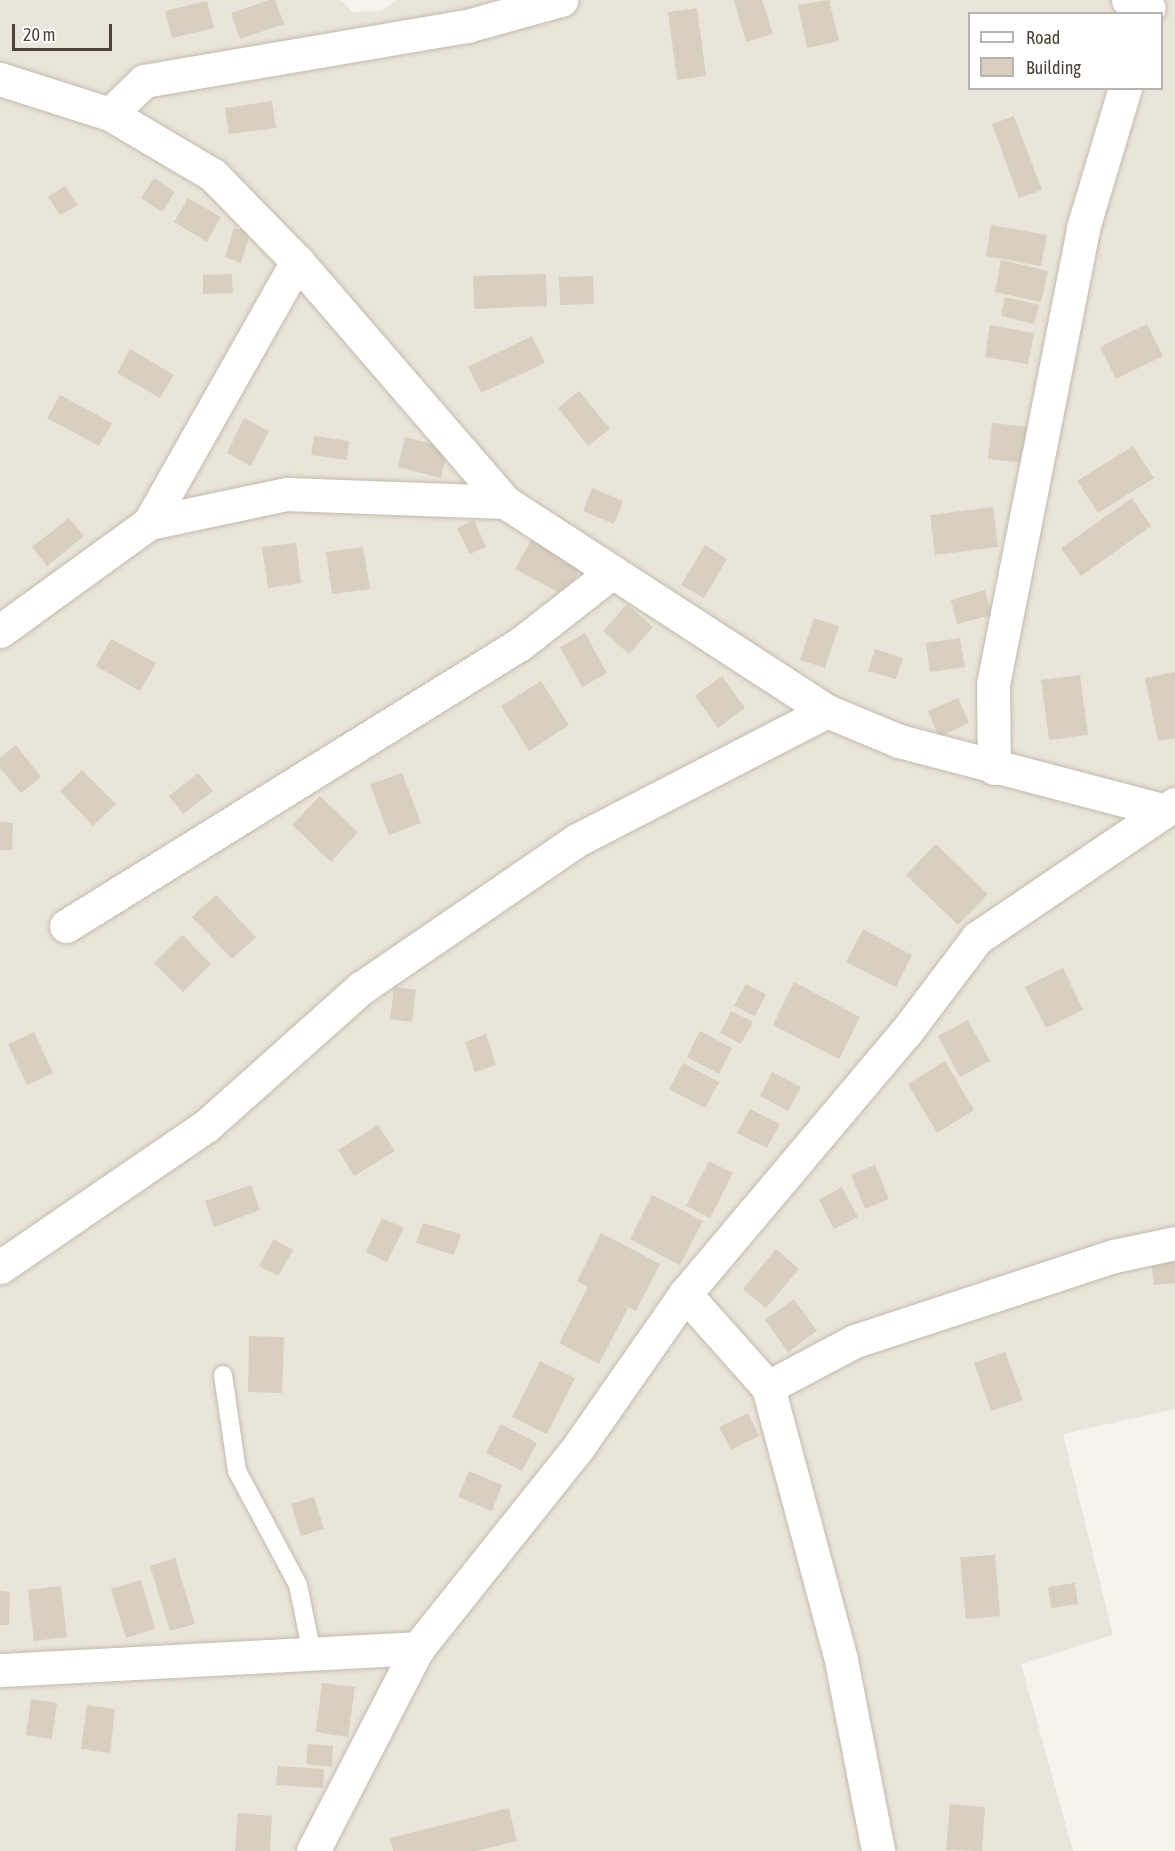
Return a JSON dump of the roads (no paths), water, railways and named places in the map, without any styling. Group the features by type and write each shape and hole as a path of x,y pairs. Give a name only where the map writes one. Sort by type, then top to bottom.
{"street":[{"path":"110,114 144,81 467,26 561,0"},
{"path":"0,79 110,114 213,175 297,261 504,502 827,711 899,741 994,768 1168,807"},
{"path":"994,768 993,684 1083,228 1124,90"},
{"path":"149,523 297,261"},
{"path":"0,632 149,523 286,494 504,502"},
{"path":"66,926 520,644 612,572"},
{"path":"0,1267 206,1126 361,988 577,840 827,711"},
{"path":"313,1851 418,1648 579,1446 685,1294 906,1032 977,938 1168,807"},
{"path":"768,1387 855,1341 1114,1256 1175,1243"},
{"path":"685,1294 768,1387 841,1660 878,1851"},
{"path":"0,1670 418,1648"}],"lane":[{"path":"223,1376 237,1471 298,1585 312,1653"}]}
